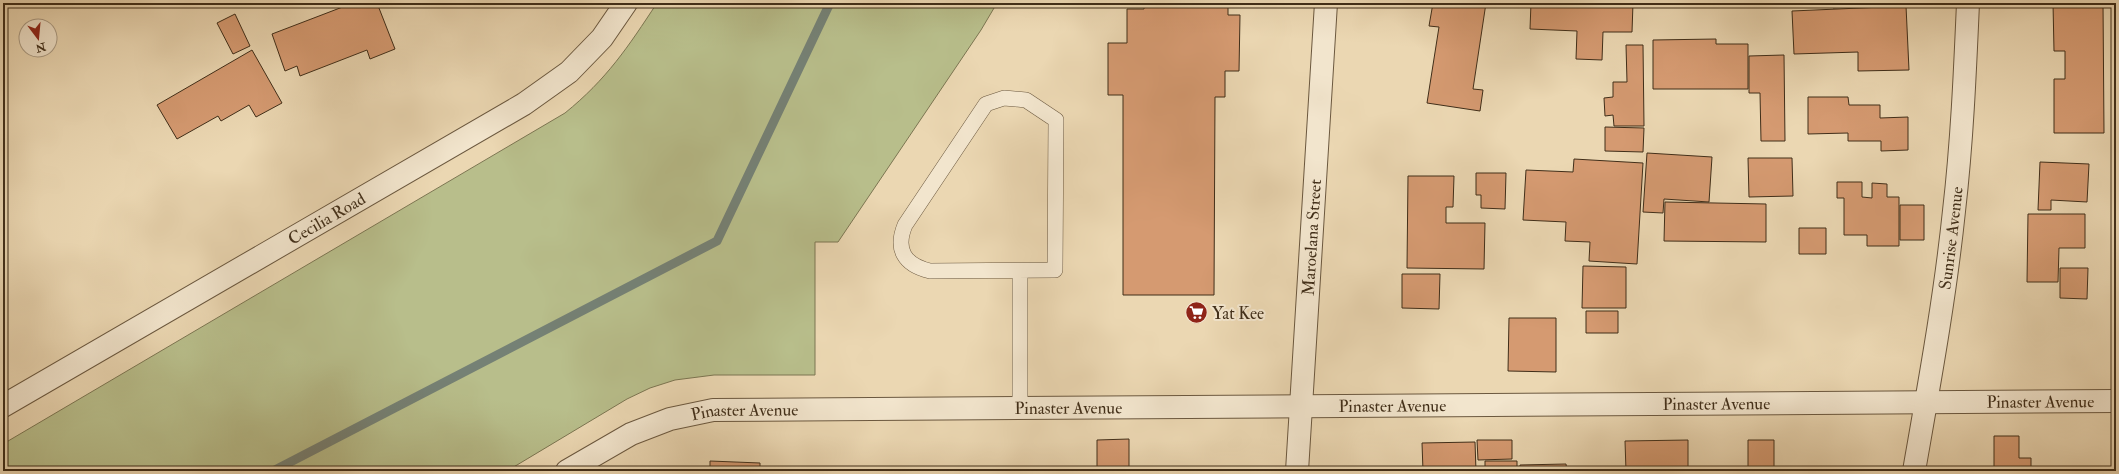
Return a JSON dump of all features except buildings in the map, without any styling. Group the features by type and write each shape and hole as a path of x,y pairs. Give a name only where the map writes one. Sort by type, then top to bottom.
{"street":[{"name":"Cecilia Road","path":"3,406 524,104 569,72 602,38 626,3"},
{"name":"Maroelana Street","path":"1297,471 1326,3"},
{"name":"Sunrise Avenue","path":"1914,471 1926,403 1954,212 1962,133 1968,3"},
{"name":"Pinaster Avenue","path":"567,471 630,434 670,419 713,410 1302,405 2116,401"}],"lane":[{"path":"1004,98 1026,100 1056,120 1055,270 1020,271 930,271 919,268 910,263 904,256 900,245 901,234 905,225 986,104 1004,98"},
{"path":"1020,271 1020,408"}],"green space":[{"path":"657,3 997,3 981,30 838,242 815,242 815,375 714,375 675,380 650,388 627,399 507,471 3,471 3,444 565,113 593,88 616,62"}],"waterway":[{"path":"273,471 717,241 830,3"}],"place":[{"name":"Yat Kee","path":"1197,313"}]}
